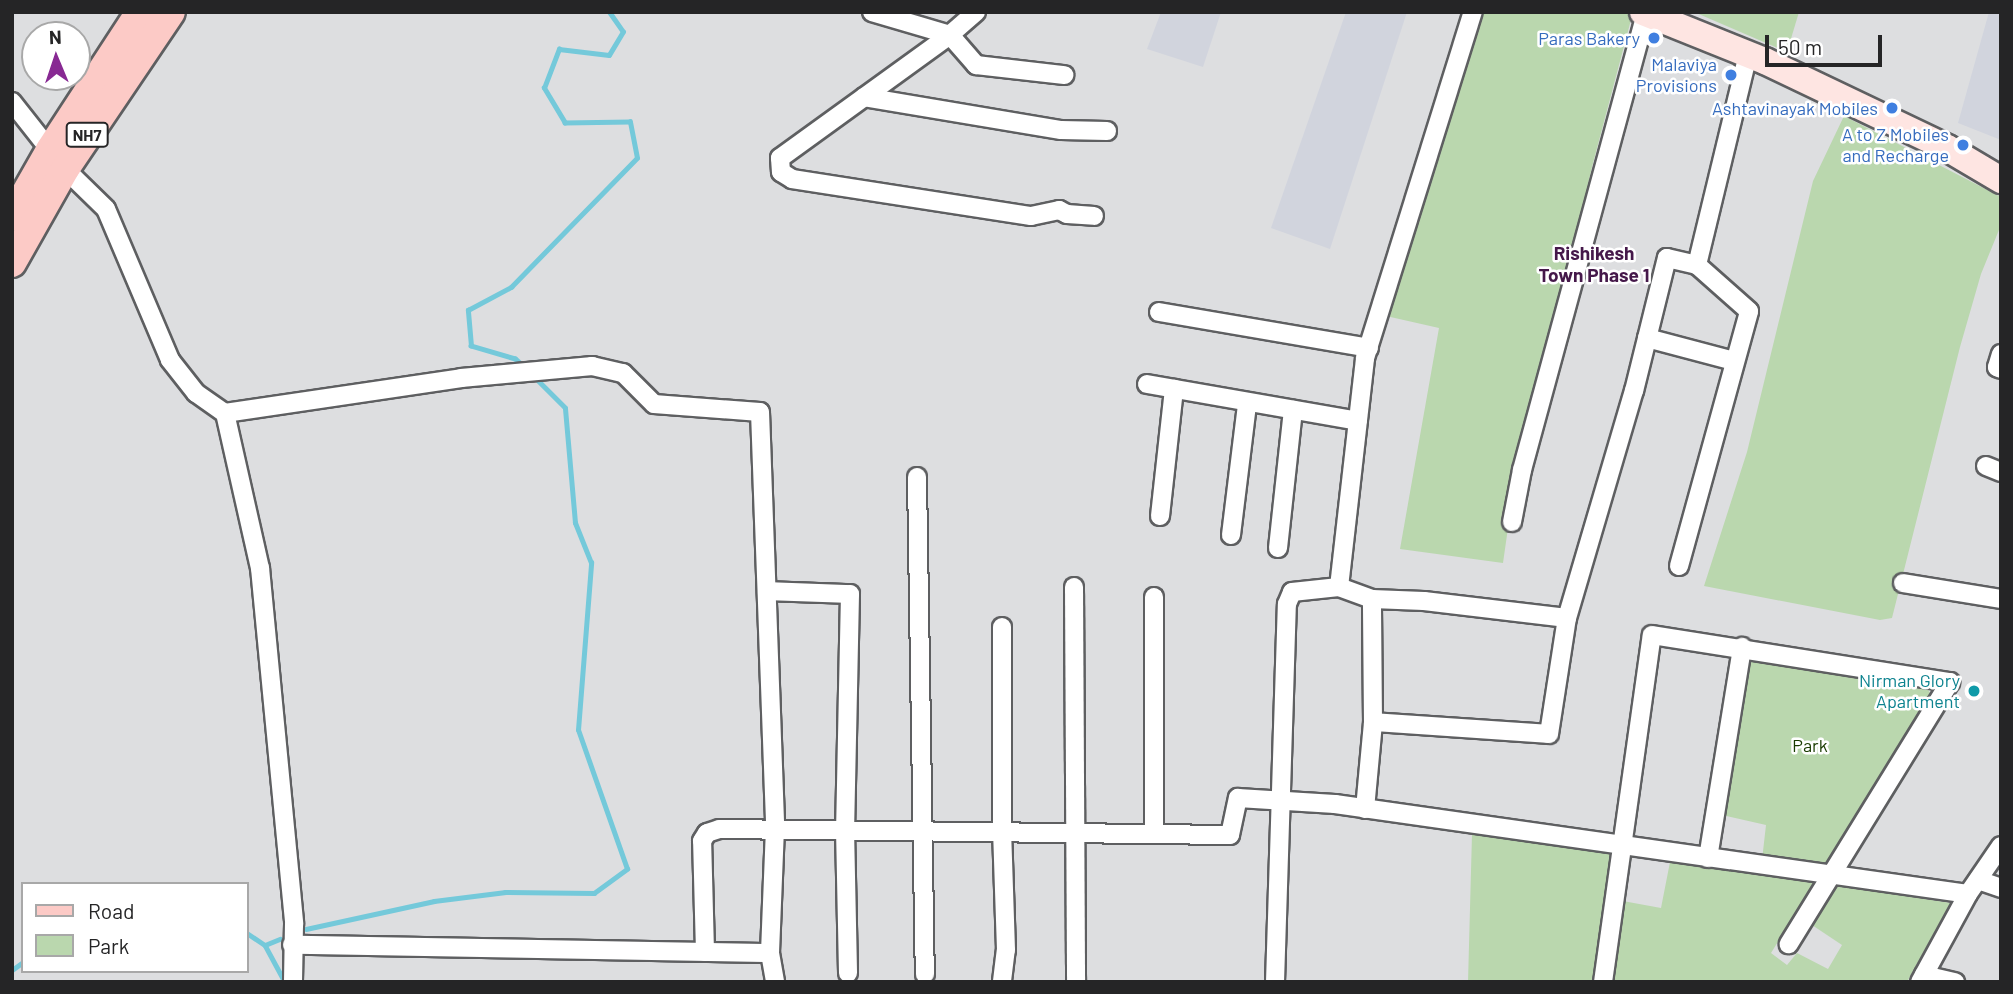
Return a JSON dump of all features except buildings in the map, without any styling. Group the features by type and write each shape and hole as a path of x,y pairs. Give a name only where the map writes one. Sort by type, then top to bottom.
{"main road":[{"path":"12,218 57,160 140,12"},
{"name":"NH7","path":"12,263 57,160 171,12"}],"street":[{"path":"872,12 950,35 976,65 1064,75"},
{"path":"976,12 950,35 780,158 781,172 792,179 1031,216 1059,210 1067,214 1094,216"},
{"path":"1339,587 1369,348 1473,12"},
{"path":"1512,522 1521,470 1645,13 1748,54 1947,148 2001,180"},
{"path":"1697,265 1748,54"},
{"path":"864,97 1061,130 1107,131"},
{"path":"12,102 57,160 106,209 170,360 197,393 225,413 260,568 294,924 293,982"},
{"path":"1373,722 1549,734 1567,618 1647,338 1667,258 1697,265 1749,311 1679,566"},
{"path":"1158,312 1369,348"},
{"path":"1647,338 1734,361"},
{"path":"2001,354 1997,367 2001,369"},
{"path":"225,413 516,373 592,366 623,373 654,404 760,412 775,828 770,953 775,982"},
{"path":"1147,384 1247,404 1358,421"},
{"path":"1160,516 1174,389"},
{"path":"1231,535 1247,404"},
{"path":"1278,548 1293,410"},
{"path":"917,477 925,974"},
{"path":"1903,583 2001,600"},
{"path":"1074,587 1076,982"},
{"path":"1276,982 1287,604 1292,592 1339,587 1372,599 1424,601 1567,618"},
{"path":"766,591 850,594 845,829 848,973"},
{"path":"1154,597 1154,834"},
{"path":"1365,809 1373,722 1372,599"},
{"path":"1002,627 1002,832 1006,950 1002,981"},
{"path":"1604,982 1652,635 1742,647 1950,682 1789,944"},
{"path":"1708,858 1742,647"},
{"path":"705,952 702,841 707,833 719,829 1230,835 1238,798 1365,809 1833,875 2001,888"},
{"path":"1955,982 1922,978 1973,887 2001,846"},
{"path":"292,945 770,953"}],"shaded area":[{"path":"1161,12 1221,12 1203,67 1147,49"},
{"path":"1346,12 1407,12 1330,249 1271,228"},
{"path":"1989,12 2001,12 2001,140 1958,123"}],"green space":[{"path":"1477,12 1624,12 1632,16 1592,167 1561,301 1520,444 1503,563 1400,549 1439,328 1386,316"},
{"path":"1694,12 1799,12 1787,52"},
{"path":"1844,116 2001,197 2001,225 1981,274 1960,347 1892,618 1880,620 1704,586 1747,452 1813,181"},
{"name":"Park","path":"1746,656 1911,683 1927,688 1932,696 1824,868 1762,860 1766,825 1722,815"},
{"path":"1472,834 1618,853 1612,899 1661,908 1670,862 1815,882 1771,953 1787,965 1797,953 1828,969 1842,945 1812,925 1835,885 1951,903 1907,982 1468,982"}],"waterway":[{"path":"524,367 515,359 471,346 468,310 511,287 637,158 630,122 565,123 544,88 559,49 609,55 623,32 609,12"},
{"path":"306,929 434,901 505,892 594,893 627,869 578,730 591,563 575,523 565,408 535,378"},
{"path":"248,934 265,945 280,939"},
{"path":"265,945 285,982"},
{"path":"12,970 21,963"}],"place":[{"name":"Paras Bakery","path":"1654,38"},
{"name":"Malaviya Provisions","path":"1731,75"},
{"name":"Ashtavinayak Mobiles","path":"1892,108"},
{"name":"A to Z Mobiles and Recharge","path":"1963,145"},
{"name":"Nirman Glory Apartment","path":"1974,691"}],"district":[{"name":"Rishikesh Town Phase 1","path":"1594,264"}]}
